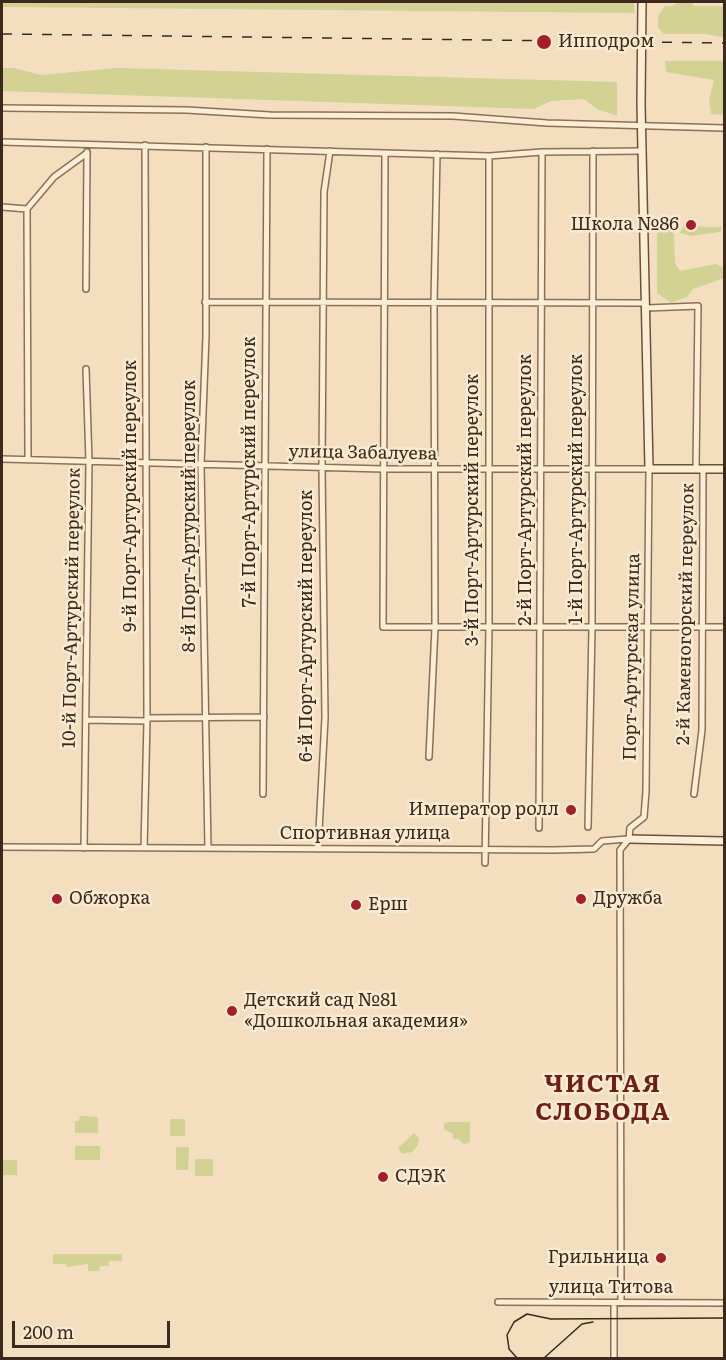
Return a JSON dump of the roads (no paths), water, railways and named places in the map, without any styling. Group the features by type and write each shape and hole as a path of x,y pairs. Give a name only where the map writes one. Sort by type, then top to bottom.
{"street":[{"name":"Порт-Артурская улица","path":"614,1359 617,1303 620,850 629,839 630,828 644,817 645,808 649,469 642,125 642,2"},
{"path":"2,108 186,110 270,115 453,116 547,123 724,128"},
{"path":"2,142 489,156 542,152 643,151"},
{"path":"86,289 87,144"},
{"name":"9-й Порт-Артурский переулок","path":"144,848 147,720 145,145"},
{"name":"8-й Порт-Артурский переулок","path":"206,147 201,465 208,848"},
{"name":"7-й Порт-Артурский переулок","path":"263,794 264,303 267,149"},
{"name":"6-й Порт-Артурский переулок","path":"318,849 325,718 322,467 325,303 324,192 330,151"},
{"name":"2-й Порт-Артурский переулок","path":"539,828 542,152"},
{"name":"1-й Порт-Артурский переулок","path":"588,827 593,152"},
{"path":"28,459 27,209 54,177 87,153"},
{"path":"385,153 383,627 724,627"},
{"path":"429,757 435,627 434,303 437,154"},
{"name":"3-й Порт-Артурский переулок","path":"485,863 489,627 489,156"},
{"path":"2,207 27,209"},
{"path":"205,302 592,303 646,306"},
{"name":"2-й Каменогорский переулок","path":"646,306 698,306 702,730 694,795"},
{"name":"10-й Порт-Артурский переулок","path":"84,848 90,462 86,369"},
{"name":"улица Забалуева","path":"2,459 382,469 724,469"},
{"path":"86,720 264,717"},
{"name":"Спортивная улица","path":"2,847 485,850 594,849 610,839 724,841"},
{"name":"улица Титова","path":"498,1302 724,1304"}],"tram line":[{"path":"517,1358 509,1349 507,1335 514,1322 527,1314 551,1319 724,1318"},
{"path":"544,1358 582,1324 593,1322"}],"railway":[{"path":"2,34 724,43"}],"place":[{"name":"Ипподром","path":"544,42"},
{"name":"Школа №86","path":"691,225"},
{"name":"Император ролл","path":"571,810"},
{"name":"Обжорка","path":"57,899"},
{"name":"Дружба","path":"581,899"},
{"name":"Ерш","path":"356,905"},
{"name":"Детский сад №81 «Дошкольная академия»","path":"232,1011"},
{"name":"СДЭК","path":"383,1177"},
{"name":"Грильница","path":"661,1258"}],"district":[{"name":"ЧИСТАЯ СЛОБОДА","path":"603,1099"}]}
